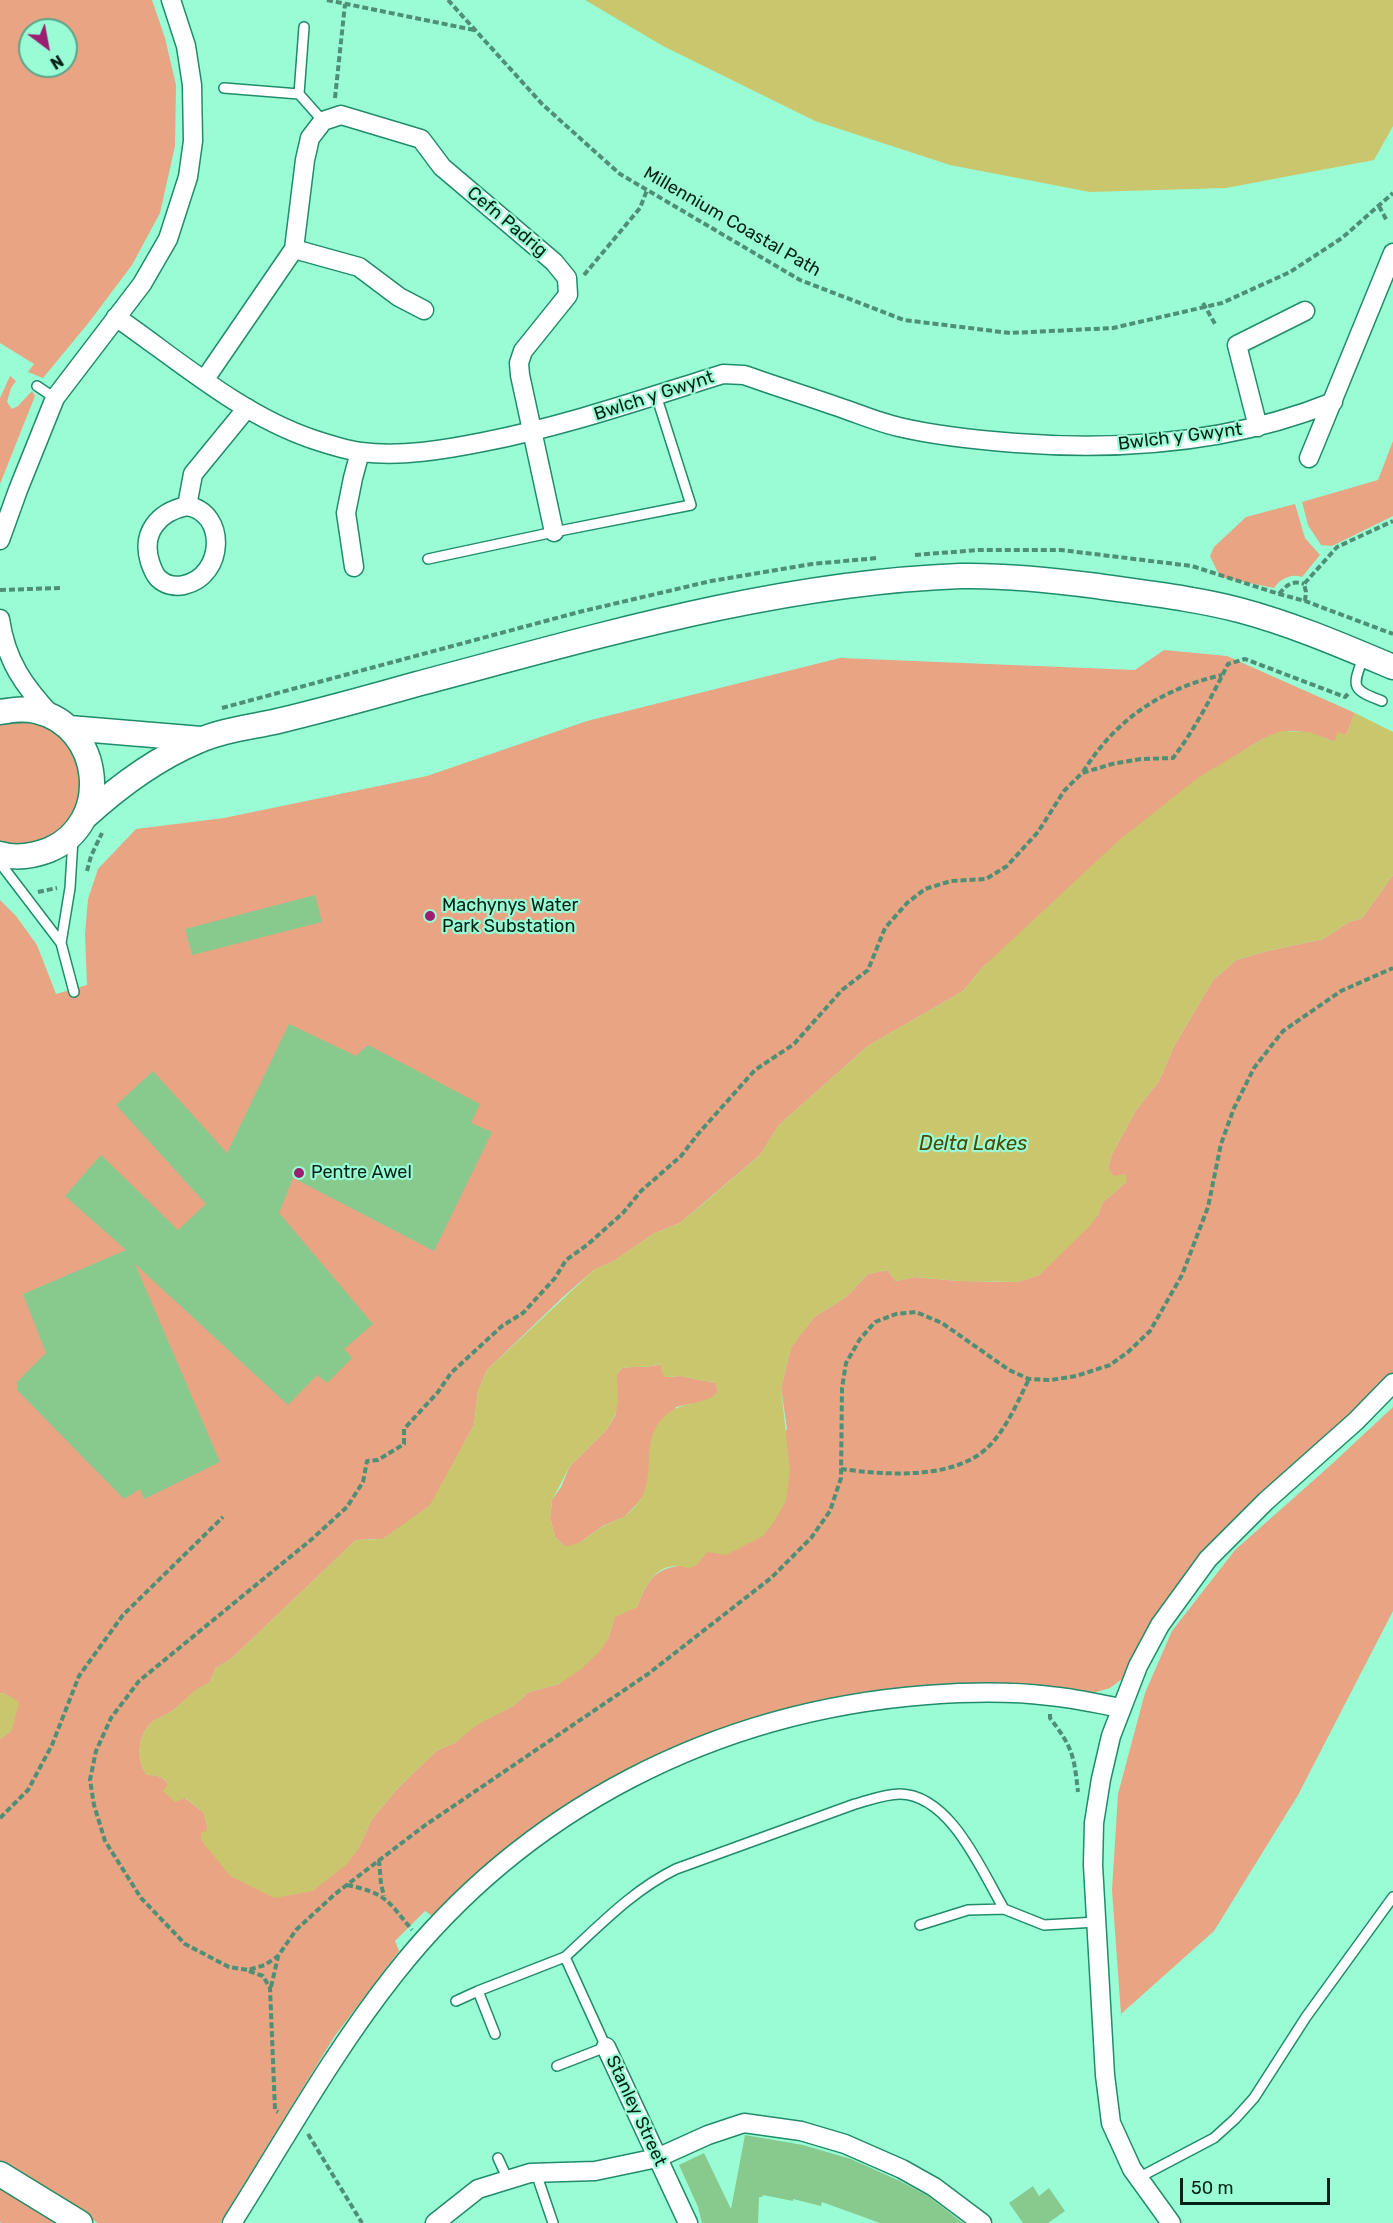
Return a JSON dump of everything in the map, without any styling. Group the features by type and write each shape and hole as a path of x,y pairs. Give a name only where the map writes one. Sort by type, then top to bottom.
{"main road":[{"path":"0,854 22,857 39,854 57,846 111,794 144,768 201,739 526,655 784,594 884,581 964,576 1059,581 1164,595 1238,610 1293,627 1380,662"},
{"path":"0,712 18,709 37,711 61,723 81,741 89,758 93,778 92,798 79,825"},
{"path":"61,723 201,739"},
{"path":"0,2174 80,2223"}],"street":[{"path":"0,540 55,398 142,284 168,239 188,177 193,141 192,85 186,46 171,0"},
{"name":"Cefn Padrig","path":"328,119 341,115 421,139 442,167 554,262 567,278 568,295 523,351 519,363 554,531"},
{"path":"205,379 294,249 305,160 310,138 328,119"},
{"path":"294,249 360,267 399,297 424,310"},
{"path":"1309,459 1393,253"},
{"path":"1258,427 1237,345 1305,311"},
{"name":"Bwlch y Gwynt","path":"116,317 246,408 312,439 360,452 412,453 460,447 533,432 599,414 723,374 744,375 898,427 975,440 1052,445 1129,446 1193,439 1258,427 1296,417 1333,402"},
{"path":"187,506 193,474 246,408"},
{"path":"354,567 346,513 352,478 360,452"},
{"path":"187,506 196,507 210,521 217,545 210,567 204,575 192,583 176,587 158,578 153,570 147,554 148,542 152,527 164,515 187,506"},
{"path":"0,619 2,636 11,662 30,692 61,723"},
{"path":"1171,2223 1132,2169 1111,2123 1105,2075 1093,1865 1094,1823 1111,1736 1138,1665 1160,1625 1208,1559 1266,1501 1356,1421 1393,1383"},
{"path":"232,2223 335,2058 393,1975 451,1909 496,1869 562,1817 607,1790 664,1761 784,1719 841,1705 894,1698 999,1693 1049,1695 1122,1708"},
{"name":"Stanley Street","path":"606,2047 688,2223"},
{"path":"435,2223 478,2189 536,2173 595,2171 657,2158 708,2135 744,2123 801,2131 845,2144 902,2169 934,2187 982,2223"}],"lane":[{"path":"299,94 304,27"},
{"path":"224,88 299,94 328,119"},
{"path":"37,386 55,398"},
{"path":"428,559 554,531 691,505 656,395"},
{"path":"1380,662 1356,678 1356,686 1361,693 1382,701"},
{"path":"61,943 79,825"},
{"path":"0,862 61,943 74,992"},
{"path":"456,2001 565,1957 653,1880 676,1869 855,1804 901,1794 922,1798 941,1811 950,1821 966,1843 1004,1909"},
{"path":"1138,2178 1214,2138 1235,2119 1254,2098 1306,2017 1393,1897"},
{"path":"920,1925 968,1910 1004,1909 1044,1926 1097,1922"},
{"path":"565,1957 606,2047"},
{"path":"478,1991 495,2034"},
{"name":"Stanley Street","path":"557,2066 606,2047"},
{"path":"498,2158 508,2180"},
{"path":"536,2173 553,2223"}],"path":[{"path":"327,0 475,30"},
{"name":"Millennium Coastal Path","path":"448,0 543,105 620,174 800,280 904,320 1010,333 1113,328 1203,305 1222,303 1290,272 1342,238 1393,193"},
{"path":"328,119 345,4"},
{"path":"583,276 640,208 647,190"},
{"path":"1380,206 1387,221"},
{"path":"1203,305 1215,324"},
{"path":"1304,584 1337,547 1393,521"},
{"path":"1279,594 1288,583 1304,584"},
{"path":"1304,584 1305,601 1393,634"},
{"path":"0,590 61,588"},
{"path":"1082,773 1112,764 1141,759 1173,758 1198,721 1228,663 1245,659 1345,697 1356,686"},
{"path":"270,1988 263,1976 248,1970 229,1967 185,1944 141,1898 105,1841 94,1805 90,1780 96,1751 111,1718 139,1681 312,1539 347,1507 363,1482 367,1461 378,1460 404,1444 404,1429 438,1392 451,1373 502,1326 524,1313 555,1278 566,1260 623,1213 641,1191 681,1156 755,1070 794,1044 842,990 868,970 885,928 907,903 925,889 951,881 986,879 1007,866 1038,832 1064,791 1082,773 1090,760 1124,721 1167,693 1222,674"},
{"path":"248,1970 265,1965 278,1956 297,1930 379,1860 479,1788 648,1674 771,1578 811,1538 830,1511 841,1478 842,1388 846,1363 860,1339 875,1322 896,1314 916,1312 942,1323 1009,1370 1029,1379 1051,1380 1068,1377 1110,1365 1128,1352 1150,1331 1168,1303 1189,1258 1208,1207 1221,1144 1234,1108 1254,1068 1283,1031 1341,991 1393,968"},
{"path":"841,1469 891,1473 943,1470 969,1460 990,1445 1005,1426 1029,1379"},
{"path":"0,1818 28,1790 52,1745 79,1676 123,1615 223,1517"},
{"path":"379,1860 384,1897"},
{"path":"347,1885 368,1889 384,1897 424,1940"},
{"path":"276,2110 270,1988 278,1956"},
{"path":"296,2122 305,2129 362,2223"}],"shaded area":[{"path":"0,0 152,0 165,38 176,85 175,146 160,213 132,265 43,378 28,372 34,364 0,343"},
{"path":"10,376 16,381 11,388 7,402 12,409 32,391 35,396 0,484 0,398"},
{"path":"1393,441 1393,516 1332,546 1321,545 1308,525 1302,502 1378,480"},
{"path":"1295,504 1305,538 1320,555 1302,577 1286,578 1274,588 1220,577 1210,556 1214,547 1246,517"},
{"path":"1164,650 1227,656 1355,713 1346,735 1334,742 1305,732 1282,732 1260,741 1234,757 984,966 963,991 868,1046 779,1125 760,1155 680,1223 653,1234 614,1261 594,1270 487,1370 478,1391 474,1425 430,1506 383,1539 356,1540 231,1659 216,1668 209,1683 193,1692 177,1707 149,1725 140,1746 143,1768 147,1775 161,1777 204,1813 208,1830 358,1849 372,1819 397,1789 436,1751 456,1742 476,1725 513,1706 529,1692 559,1684 608,1639 615,1616 637,1607 647,1586 658,1573 665,1569 697,1564 787,1429 781,1388 791,1347 814,1317 846,1297 868,1274 887,1270 896,1281 915,1277 959,1281 1018,1282 1039,1275 1098,1215 1102,1203 1126,1182 1113,1176 1108,1168 1112,1154 1136,1110 1159,1081 1174,1046 1213,980 1236,960 1323,939 1349,922 1362,918 1393,875 1393,1373 1336,1432 1224,1530 1122,1679 1110,1688 1096,1692 876,1693 793,1708 690,1742 601,1786 521,1837 432,1916 425,1911 395,1941 399,1951 334,2037 220,2223 98,2223 0,2162 0,1739 12,1730 6,1694 0,1693 0,900 16,916 37,945 56,994 87,985 85,934 88,899 98,869 136,829 224,818 427,776 587,721 840,658 1135,670"},
{"path":"23,718 51,726 73,746 84,789 74,817 51,837 26,845 0,842 0,722"},
{"path":"662,1364 665,1377 681,1376 716,1383 718,1392 710,1400 676,1407 649,1473 645,1493 624,1517 603,1526 575,1546 564,1546 555,1537 550,1518 552,1500 561,1487 570,1466 607,1429 616,1414 617,1374 622,1368"},
{"path":"1393,1407 1393,1611 1298,1795 1214,1931 1121,2014 1112,1890 1118,1794 1145,1693 1172,1631 1235,1550"},
{"path":"0,2189 55,2223 0,2222"}],"water":[{"path":"585,0 1393,0 1393,126 1374,160 1226,188 1090,192 950,165 815,121 663,46"},
{"name":"Delta Lakes","path":"1355,713 1393,732 1393,875 1362,918 1349,922 1323,939 1236,960 1213,980 1174,1046 1159,1081 1136,1110 1112,1154 1108,1168 1113,1176 1126,1174 1126,1182 1102,1203 1098,1215 1090,1226 1039,1275 1019,1282 959,1281 915,1277 896,1281 887,1270 868,1274 846,1297 814,1317 791,1347 781,1388 790,1471 786,1501 763,1536 726,1555 707,1552 692,1567 667,1567 660,1571 646,1587 637,1607 615,1617 608,1639 600,1651 580,1670 559,1684 529,1692 513,1706 477,1725 456,1742 436,1751 397,1789 372,1819 358,1849 347,1864 313,1891 275,1898 230,1876 201,1840 201,1833 208,1830 204,1813 186,1798 175,1802 163,1791 168,1784 161,1777 147,1775 140,1753 145,1731 155,1720 170,1712 193,1692 209,1683 216,1668 231,1659 356,1540 383,1539 430,1505 474,1425 478,1391 487,1370 594,1270 614,1261 653,1234 680,1223 710,1198 760,1155 779,1125 868,1046 963,991 984,966 1118,841 1199,777 1268,736 1282,731 1310,732 1334,742 1338,732 1346,735","holes":["661,1364 661,1371 665,1377 681,1376 716,1383 718,1392 704,1400 675,1409 661,1420 650,1443 647,1481 644,1493 637,1505 625,1516 604,1526 580,1542 564,1546 555,1537 550,1518 552,1500 570,1466 607,1429 616,1413 617,1374 622,1368"]},
{"path":"0,1693 19,1702 12,1730 0,1739"}],"building":[{"path":"315,895 322,922 192,955 185,929"},
{"path":"289,1024 356,1056 368,1045 480,1104 471,1123 492,1132 434,1251 293,1178 279,1213 373,1324 344,1349 352,1358 327,1383 317,1375 288,1405 135,1264 220,1462 144,1499 140,1489 124,1499 17,1390 17,1382 46,1353 23,1294 126,1250 65,1196 101,1155 178,1230 206,1204 116,1105 153,1071 227,1153"},
{"path":"745,2135 803,2145 851,2159 928,2196 963,2223 880,2223 822,2202 821,2206 763,2195 759,2197 758,2223 702,2223 698,2207 679,2165 704,2153 731,2209"},
{"path":"1033,2186 1039,2196 1049,2188 1065,2211 1048,2223 1023,2223 1009,2203"}],"place":[{"name":"Machynys Water Park Substation","path":"430,916"},
{"name":"Pentre Awel","path":"299,1173"}]}
